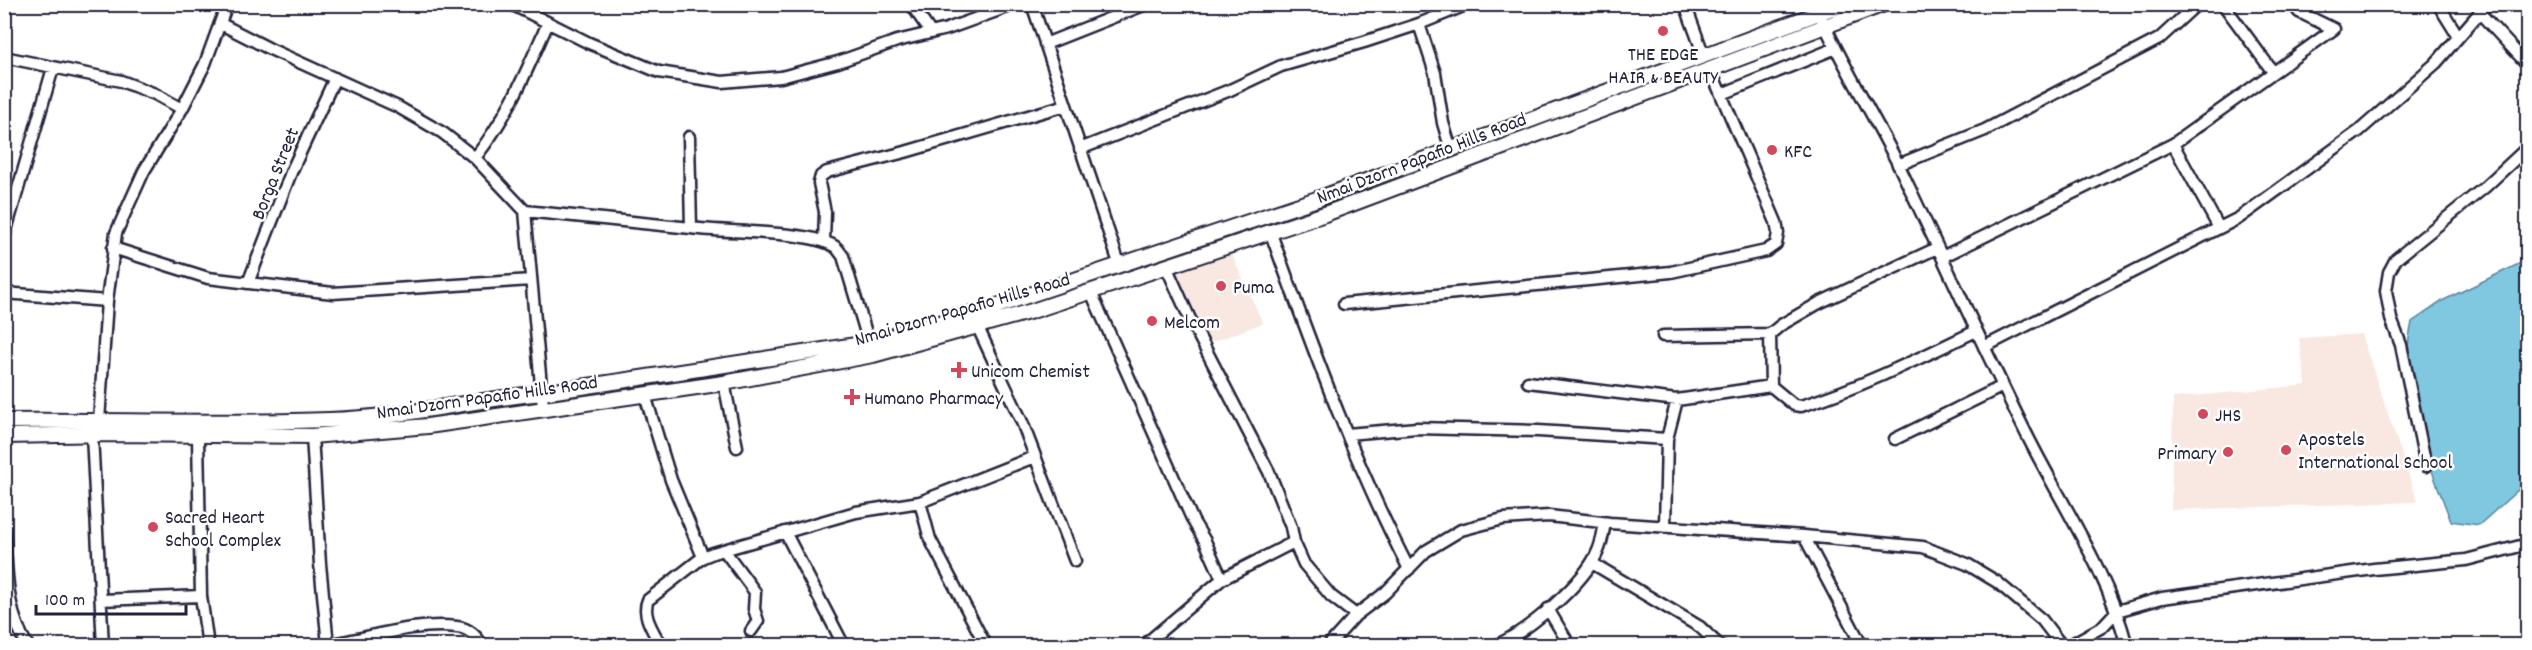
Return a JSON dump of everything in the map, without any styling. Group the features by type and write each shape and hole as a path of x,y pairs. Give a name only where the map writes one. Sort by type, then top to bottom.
{"street":[{"path":"99,421 107,301 116,233 125,208 144,171 182,109 205,64 227,4"},
{"path":"511,4 532,9 548,23 659,72 722,82 781,77 838,62 1016,4"},
{"path":"911,4 931,33"},
{"path":"1032,4 1120,266"},
{"path":"1045,44 1146,4"},
{"path":"1080,149 1230,90 1281,66 1419,24 1468,4"},
{"path":"1685,4 1704,56"},
{"name":"Nmai Dzorn Papafio Hills Road","path":"4,436 312,436 428,426 542,400 869,343 972,314 1320,198 1704,56 1817,9 1843,4"},
{"name":"Nmai Dzorn Papafio Hills Road","path":"4,421 331,420 423,411 500,397 542,400 645,395 842,362 977,327 1091,292 1325,214 1826,28 1884,4"},
{"path":"1898,165 1985,130 2159,39 2197,4"},
{"path":"2223,4 2273,72"},
{"path":"1663,336 1770,334 1819,303 1940,253 2173,144 2334,29 2299,12 2293,4"},
{"path":"2438,4 2458,36"},
{"path":"1984,347 2239,218 2359,131 2436,63 2483,8 2528,64"},
{"path":"1817,9 1898,165 2003,386 2117,610 2127,645"},
{"path":"475,158 497,129 514,100 548,23"},
{"path":"221,24 398,107 444,134 475,158 525,211 542,400"},
{"path":"1419,24 1434,73 1451,150"},
{"path":"1722,94 1836,48"},
{"path":"4,57 121,81 155,94 182,109"},
{"path":"4,237 53,68"},
{"path":"1344,304 1671,272 1766,251 1776,244 1778,233 1776,222 1711,71"},
{"name":"Borga Street","path":"248,283 292,170 335,78"},
{"path":"824,242 825,212 819,183 821,176 827,172 885,158 1066,105"},
{"path":"689,137 691,228"},
{"path":"2173,144 2219,228"},
{"path":"2426,466 2402,345 2391,319 2386,291 2389,272 2396,259 2485,187 2528,147"},
{"path":"525,211 786,235 824,242 836,247 843,256 869,343"},
{"path":"1270,231 1326,386 1408,570"},
{"path":"113,248 208,278 333,293 531,280"},
{"path":"1166,266 1190,319 1269,472 1304,564 1331,596 1356,615"},
{"path":"1091,292 1192,521 1205,541 1222,579"},
{"path":"4,293 107,301"},
{"path":"972,314 1022,422 1075,561"},
{"path":"1528,382 1677,400 1771,386 1794,405 1801,406 1848,392 1976,331"},
{"path":"1770,334 1771,386"},
{"path":"724,383 737,447"},
{"path":"1895,439 2003,386"},
{"path":"645,395 671,480 703,557"},
{"path":"1665,527 1667,439 1677,400"},
{"path":"1347,434 1417,428 1538,431 1667,439"},
{"path":"92,435 104,645"},
{"path":"312,436 323,645 430,627 458,627 476,635 483,645"},
{"path":"198,437 201,596 208,645"},
{"path":"642,645 660,643 646,616 644,607 648,600 703,557 856,512 920,502 1034,457"},
{"path":"920,502 930,539 986,645"},
{"path":"1328,645 1356,615 1370,607 1426,551 1461,530 1503,519 1549,516 1605,523 1804,536 1923,547 1948,555 1977,569 2020,599 2042,620 2062,645"},
{"path":"1495,645 1513,638 1574,584 1592,562 1599,549 1605,523"},
{"path":"4,530 6,583 18,625 27,645"},
{"path":"784,532 844,645"},
{"path":"1804,536 1862,645"},
{"path":"1143,645 1222,579 1294,542"},
{"path":"2068,645 2102,627 2117,610 2162,598 2374,569 2474,559 2528,544"},
{"path":"724,550 755,592 754,609 758,621 751,631"},
{"path":"1592,562 1700,627 1720,645"},
{"path":"101,600 201,596"},
{"path":"1548,609 1570,645"}],"shaded area":[{"path":"1230,251 1263,323 1210,343 1175,268"},
{"name":"Apostels International School","path":"2361,334 2418,502 2171,510 2173,398 2306,385 2299,338"}],"water":[{"path":"2527,260 2527,482 2479,525 2451,521 2424,448 2410,392 2407,360 2412,322 2444,300"}],"place":[{"name":"THE EDGE HAIR & BEAUTY","path":"1663,31"},
{"name":"KFC","path":"1772,150"},
{"name":"Puma","path":"1221,286"},
{"name":"Melcom","path":"1152,321"},
{"name":"Unicom Chemist","path":"959,370"},
{"name":"Humano Pharmacy","path":"852,397"},
{"name":"JHS","path":"2203,414"},
{"name":"Apostels International School","path":"2286,450"},
{"name":"Primary","path":"2228,452"},
{"name":"Sacred Heart School Complex","path":"153,527"}]}
